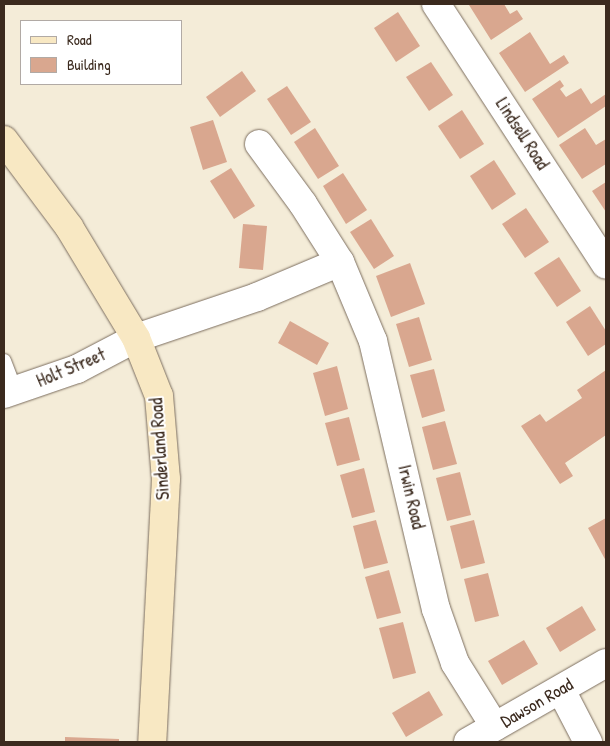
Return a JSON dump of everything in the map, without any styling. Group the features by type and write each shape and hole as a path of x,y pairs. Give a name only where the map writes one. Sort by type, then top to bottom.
{"street":[{"name":"Lindsell Road","path":"436,4 606,265"},
{"name":"Sinderland Road","path":"4,140 69,227 136,338 159,396 166,479 152,742"},
{"name":"Irwin Road","path":"259,144 303,204 340,262 374,341 436,609 455,663 495,727"},
{"path":"136,338 257,297 340,262"},
{"name":"Holt Street","path":"9,392 77,369 136,338"},
{"name":"Dawson Road","path":"468,742 606,663"},
{"path":"561,690 588,742"}],"lane":[{"path":"4,361 8,367 9,392"}],"building":[{"path":"504,4 510,14 517,10 523,19 491,40 469,5"},
{"path":"398,12 420,46 396,62 374,28"},
{"path":"530,32 550,64 564,55 569,63 525,92 499,53"},
{"path":"431,62 453,95 429,111 406,77"},
{"path":"242,71 256,91 220,117 206,97"},
{"path":"560,80 564,86 560,89 566,97 581,88 591,104 606,94 606,106 558,138 532,99"},
{"path":"287,86 311,122 291,135 267,99"},
{"path":"462,110 484,144 460,159 438,126"},
{"path":"213,120 227,162 203,170 190,127"},
{"path":"315,128 339,166 318,179 294,142"},
{"path":"585,128 596,145 606,139 606,164 582,179 559,145"},
{"path":"494,160 516,194 492,210 470,176"},
{"path":"231,168 255,206 234,219 210,181"},
{"path":"343,173 367,210 346,224 323,186"},
{"path":"606,182 606,212 592,191"},
{"path":"526,208 549,242 525,258 502,224"},
{"path":"371,219 394,256 374,269 350,232"},
{"path":"243,224 267,226 263,270 239,268"},
{"path":"559,257 581,291 557,307 534,273"},
{"path":"410,263 425,304 391,317 376,276"},
{"path":"590,306 606,331 606,344 588,356 566,322"},
{"path":"419,317 432,360 409,367 396,324"},
{"path":"290,321 329,343 317,365 278,343"},
{"path":"337,366 348,409 325,416 313,373"},
{"path":"434,369 445,411 422,418 410,375"},
{"path":"606,370 606,435 565,463 573,476 560,484 521,426 540,414 546,422 582,398 577,390"},
{"path":"349,417 360,460 337,466 325,423"},
{"path":"445,421 457,464 433,470 422,427"},
{"path":"364,468 375,512 352,518 340,475"},
{"path":"460,472 471,515 447,521 436,478"},
{"path":"606,518 606,561 588,528"},
{"path":"376,520 388,563 364,569 353,526"},
{"path":"474,520 485,563 461,569 450,526"},
{"path":"389,570 401,613 377,619 365,577"},
{"path":"488,573 499,616 475,622 464,579"},
{"path":"582,606 596,630 560,652 546,628"},
{"path":"403,622 416,673 393,679 379,628"},
{"path":"524,640 538,664 502,685 488,661"},
{"path":"429,691 443,715 406,737 392,713"},
{"path":"65,737 119,739 119,742 65,742"}]}
